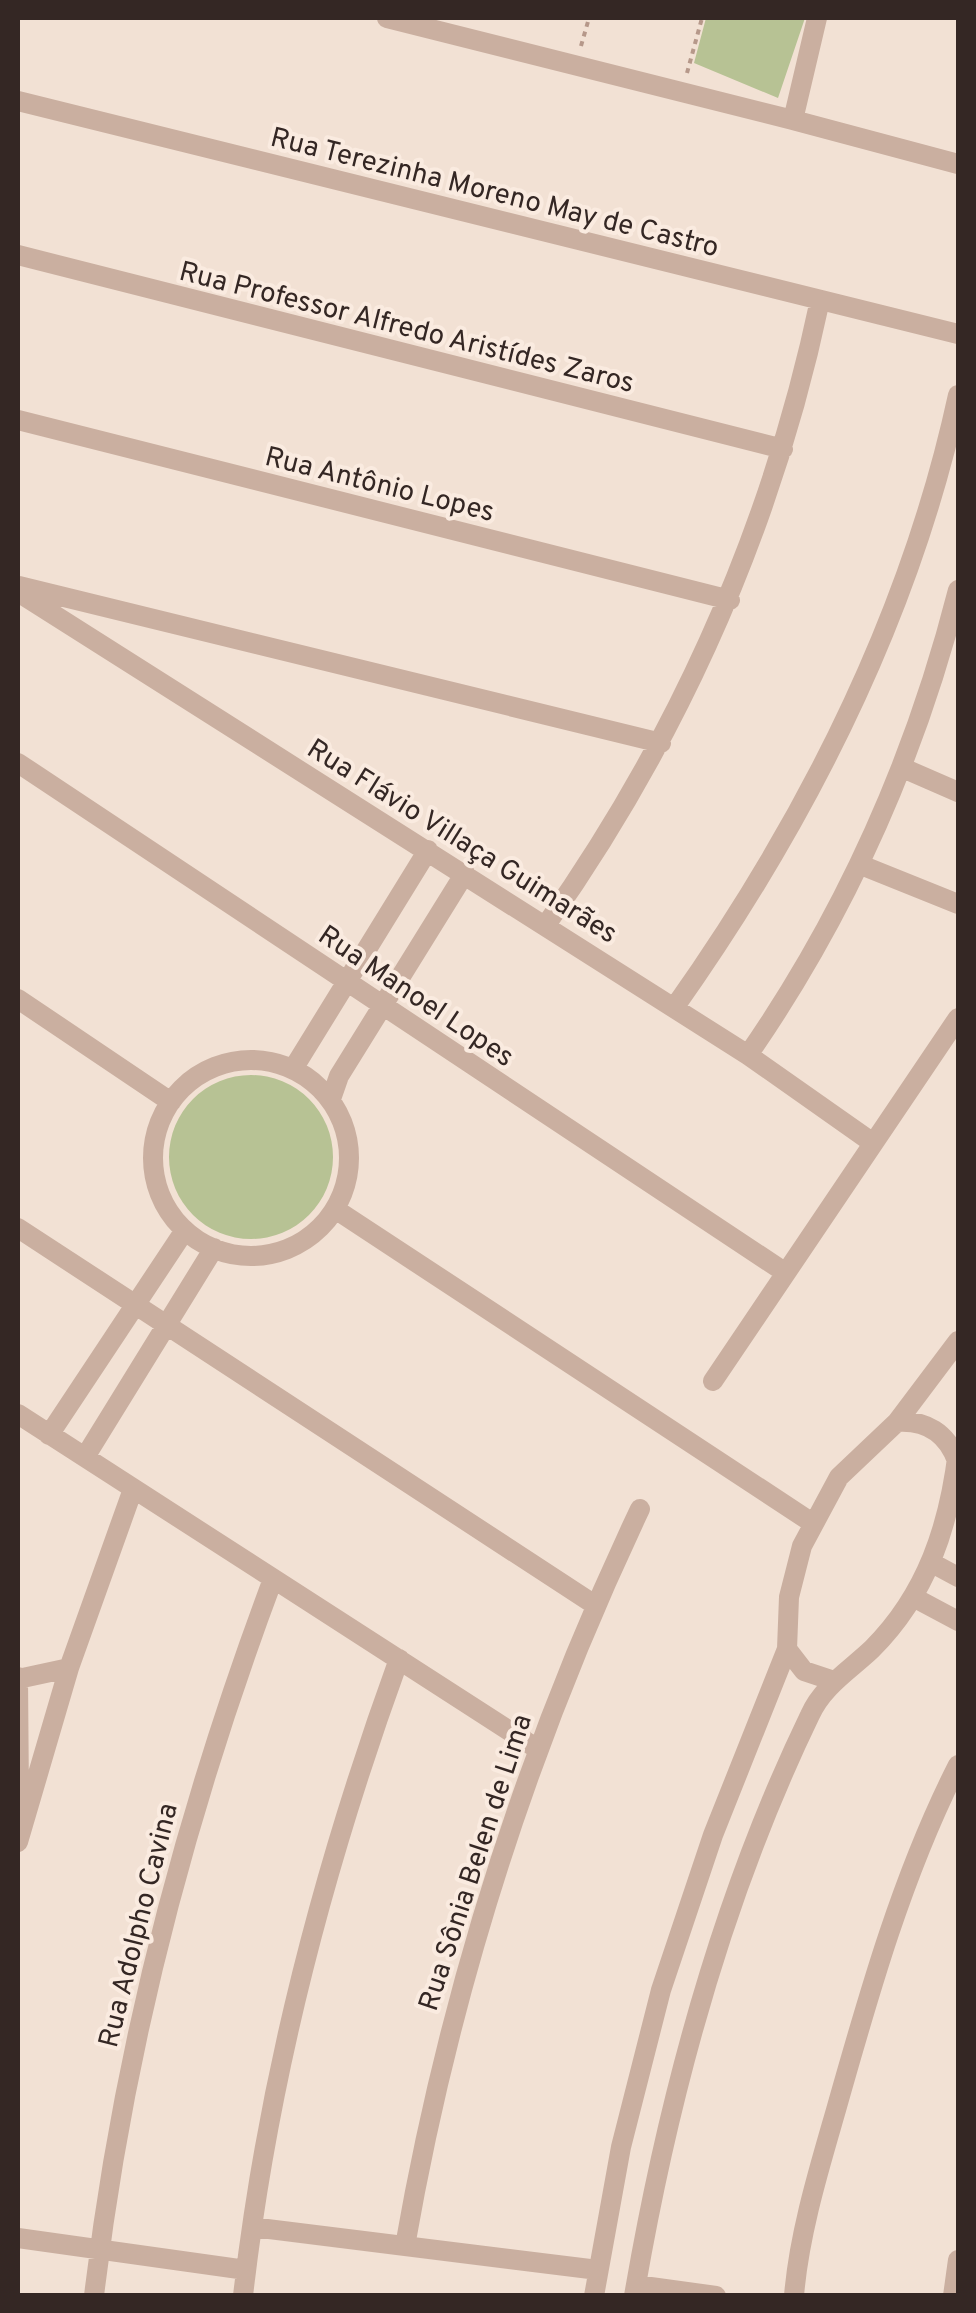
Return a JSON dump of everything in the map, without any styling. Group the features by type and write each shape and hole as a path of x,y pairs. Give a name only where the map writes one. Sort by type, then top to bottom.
{"street":[{"path":"387,18 958,164"},
{"path":"793,120 816,18"},
{"name":"Rua Terezinha Moreno May de Castro","path":"18,101 958,334"},
{"name":"Rua Professor Alfredo Aristídes Zaros","path":"18,255 783,450"},
{"path":"546,925 606,836 661,743 730,600 783,450 820,300"},
{"path":"674,1008 747,901 841,730 918,538 958,395"},
{"name":"Rua Antônio Lopes","path":"18,420 730,600"},
{"path":"18,589 661,743"},
{"name":"Rua Flávio Villaça Guimarães","path":"18,589 748,1055 873,1143"},
{"path":"748,1055 805,969 861,865 903,768 958,590"},
{"name":"Rua Manoel Lopes","path":"18,763 786,1273"},
{"path":"903,768 958,792"},
{"path":"293,1069 428,850"},
{"path":"861,865 958,904"},
{"path":"331,1099 338,1076 465,873"},
{"path":"18,1000 171,1102"},
{"path":"713,1382 958,1018"},
{"path":"261,1060 293,1069 331,1099 345,1128 350,1161 335,1209 313,1234 283,1250 248,1256 214,1248 185,1230 164,1202 154,1168 156,1134 171,1102 196,1078 228,1062 261,1060"},
{"path":"335,1209 812,1522"},
{"path":"18,1228 595,1605"},
{"path":"49,1434 185,1230"},
{"path":"84,1457 214,1248"},
{"path":"594,2296 621,2147 661,1990 713,1835 787,1649 789,1597 812,1522 839,1477 896,1422 958,1342"},
{"path":"18,1414 536,1748"},
{"path":"896,1422 918,1422 936,1431 957,1462"},
{"path":"716,2296 635,2290 677,2090 718,1950 792,1754 812,1710 834,1680 874,1647 913,1597 932,1563 949,1513 958,1451"},
{"path":"18,1842 68,1668 133,1489"},
{"name":"Rua Sônia Belen de Lima","path":"405,2246 458,1994 536,1748 640,1509"},
{"path":"932,1563 958,1578"},
{"name":"Rua Adolpho Cavina","path":"94,2296 127,2080 166,1910 214,1743 274,1579"},
{"path":"913,1597 958,1621"},
{"path":"787,1649 804,1671 834,1680"},
{"path":"243,2296 275,2092 315,1916 398,1659"},
{"path":"25,1814 19,1799 18,1678 68,1668"},
{"path":"794,2296 821,2162 871,1982 941,1798 958,1765"},
{"path":"252,2227 598,2270"},
{"path":"18,2238 246,2270"},
{"path":"953,2296 958,2260"}],"path":[{"path":"576,66 589,18"},
{"path":"682,92 702,18"}],"green space":[{"path":"706,18 805,18 778,98 694,63"},
{"path":"251,1075 282,1082 309,1099 326,1126 333,1157 326,1188 309,1215 282,1232 251,1239 220,1232 193,1215 176,1188 169,1157 176,1126 193,1099 220,1082"}]}
